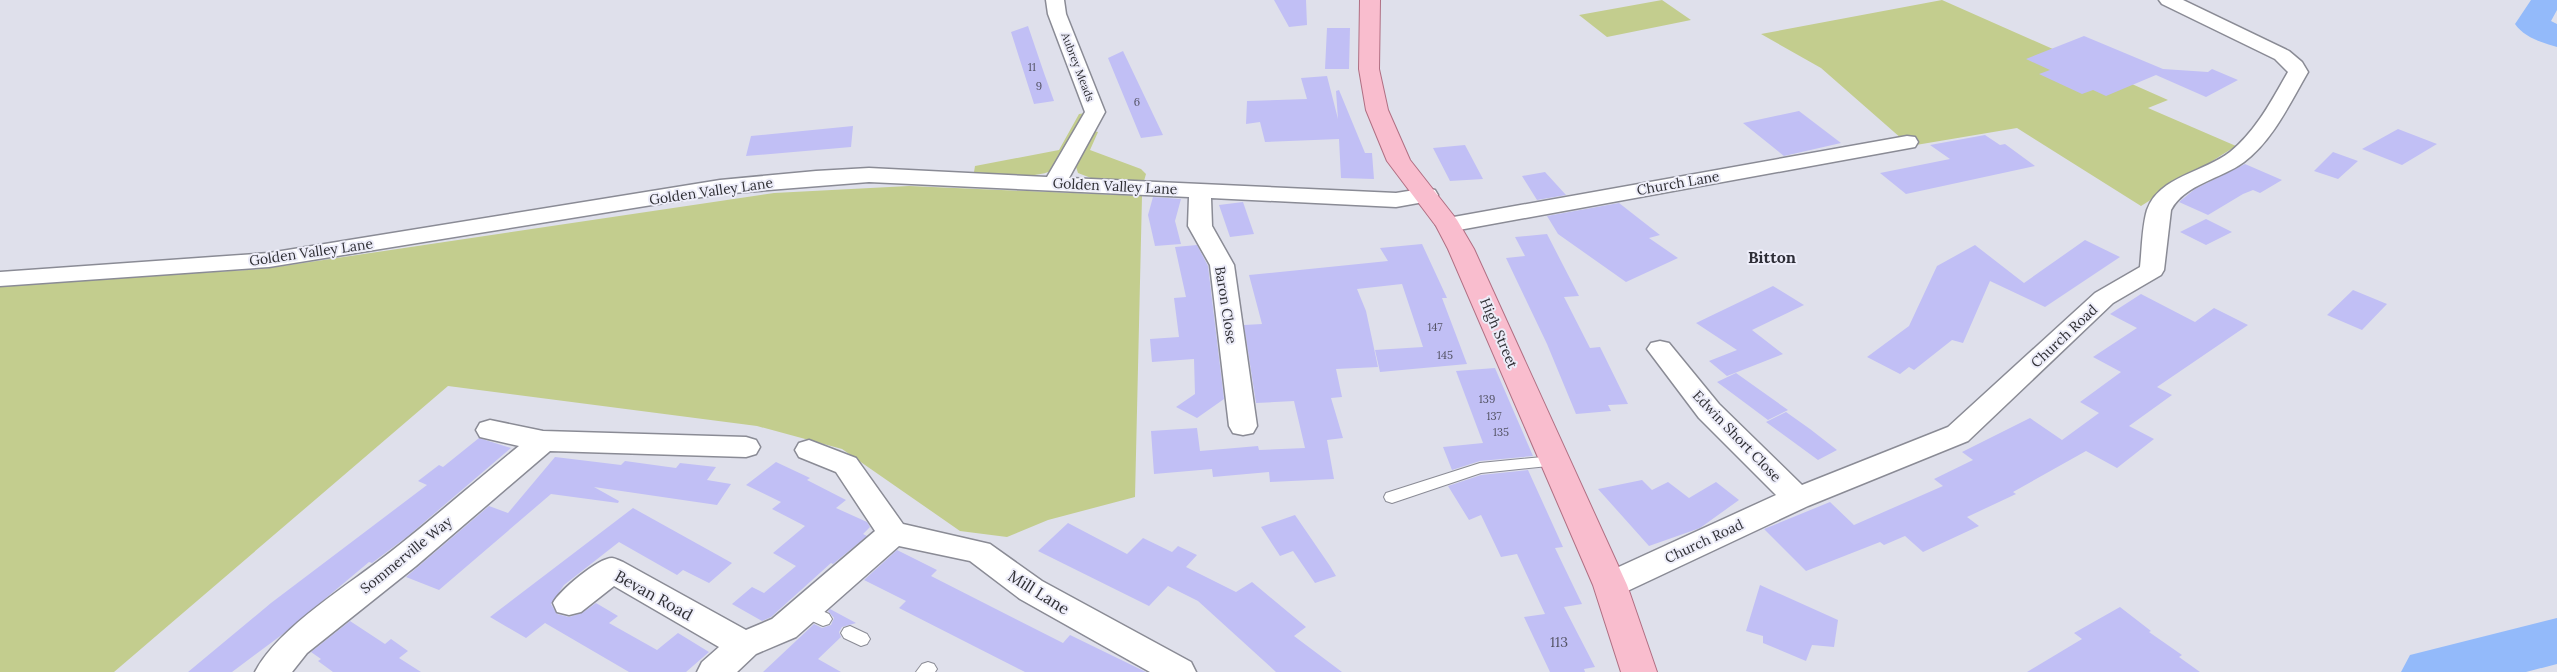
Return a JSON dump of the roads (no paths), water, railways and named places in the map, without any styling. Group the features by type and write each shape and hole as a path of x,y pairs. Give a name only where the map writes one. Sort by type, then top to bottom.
{"main road":[{"name":"High Street","path":"1370,0 1369,68 1377,110 1399,161 1427,195 1448,225 1492,316 1553,461 1610,585 1640,672"}],"street":[{"name":"Aubrey Meads","path":"1054,184 1095,112 1057,14 1055,0"},
{"name":"Church Road","path":"1610,585 1797,498 1958,434 2104,298 2152,270 2159,210 2162,201 2171,194 2226,165 2247,149 2298,72 2295,66 2282,55 2168,0"},
{"name":"Church Lane","path":"1448,225 1907,142"},
{"name":"Golden Valley Lane","path":"0,278 269,260 720,188 816,178 869,175 1396,200 1427,195"},
{"name":"Baron Close","path":"1200,190 1200,226 1222,265 1243,426"},
{"name":"Edwin Short Close","path":"1660,349 1709,411 1797,498"},
{"path":"490,430 543,440 746,447"},
{"name":"Sommerville Way","path":"272,672 295,644 405,558 543,440"},
{"path":"714,672 744,645 814,615 893,533 846,465 809,450"},
{"name":"Mill Lane","path":"893,533 979,552 1031,590 1179,672"},
{"name":"Bevan Road","path":"569,603 612,570 744,645"}],"lane":[{"path":"1392,497 1480,468 1553,461"}],"waterway":[{"path":"2547,0 2532,24 2557,37"},
{"path":"2431,672 2557,641"}],"district":[{"name":"Bitton","path":"1772,257"}]}
